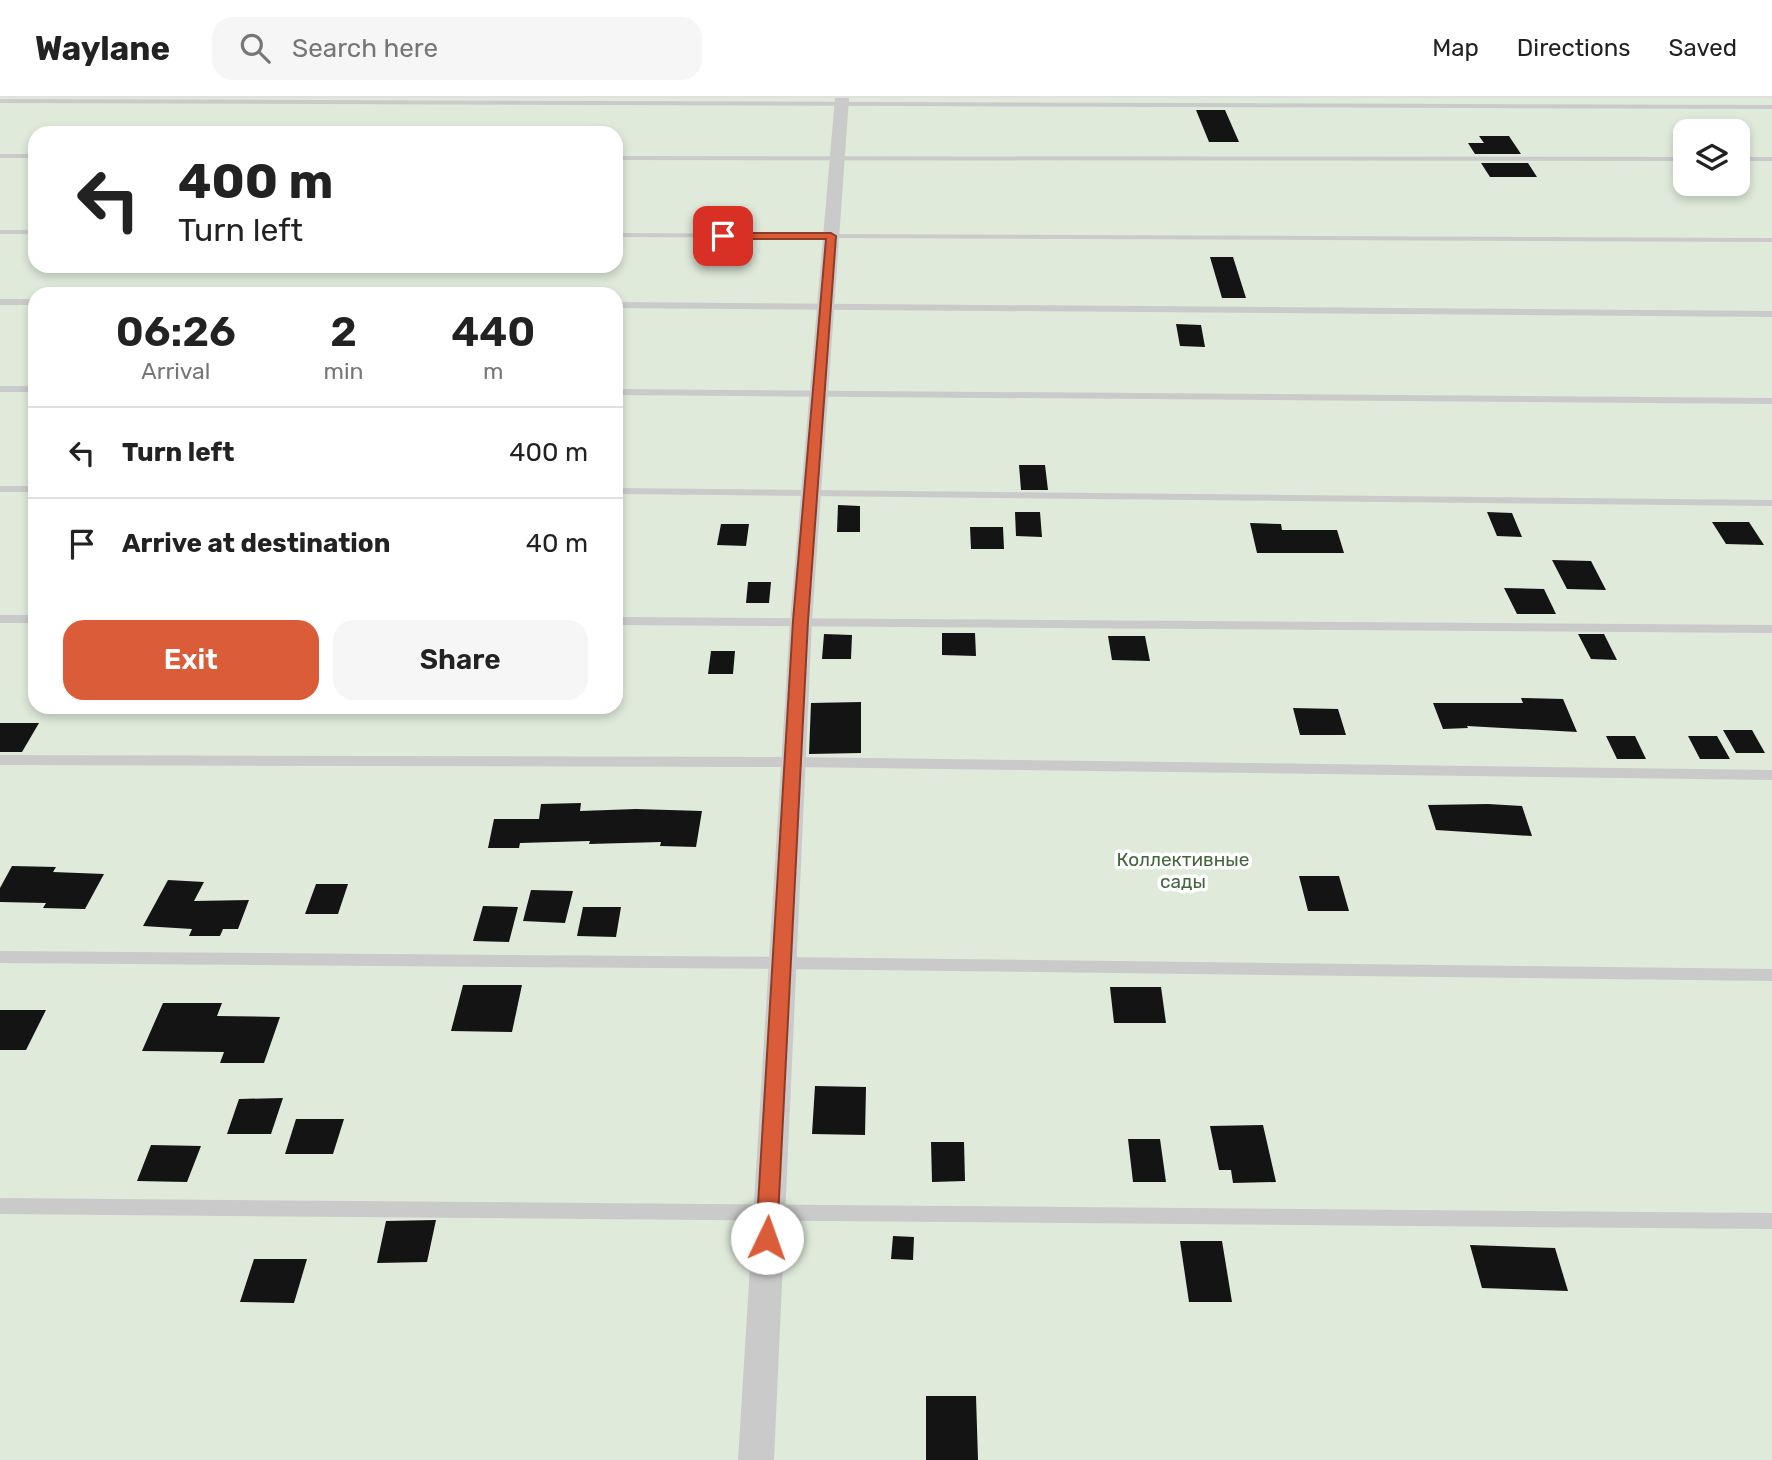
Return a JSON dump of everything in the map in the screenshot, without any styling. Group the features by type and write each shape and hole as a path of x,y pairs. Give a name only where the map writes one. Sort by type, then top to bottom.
{"street":[{"path":"756,1460 800,621 842,100"}],"lane":[{"path":"0,101 842,100 1772,107"},
{"path":"0,156 28,156"},
{"path":"623,158 1673,159"},
{"path":"1750,159 1772,159"},
{"path":"0,232 28,232"},
{"path":"623,235 1772,240"},
{"path":"0,302 28,302"},
{"path":"623,305 1772,314"},
{"path":"0,389 28,389"},
{"path":"623,392 1772,401"},
{"path":"0,489 28,489"},
{"path":"623,491 1772,503"},
{"path":"0,619 28,619"},
{"path":"623,621 1772,629"},
{"path":"0,761 793,762 1772,775"},
{"path":"0,957 1772,975"},
{"path":"0,1206 1772,1221"}],"green space":[{"name":"Коллективные сады","path":"0,98 1772,98 1772,1460 0,1460"}],"building":[{"path":"1196,110 1225,110 1239,142 1209,142"},
{"path":"1479,136 1509,136 1521,154 1475,154 1468,143 1484,143"},
{"path":"1481,163 1528,163 1537,177 1490,177"},
{"path":"1210,257 1233,257 1246,298 1222,298"},
{"path":"1176,324 1201,325 1205,347 1180,346"},
{"path":"1019,465 1045,465 1048,490 1021,490"},
{"path":"838,505 860,506 860,532 837,532"},
{"path":"1015,512 1040,512 1042,537 1016,536"},
{"path":"1487,512 1512,513 1522,537 1497,536"},
{"path":"1712,522 1749,522 1764,545 1726,544"},
{"path":"1250,523 1281,524 1282,530 1337,530 1344,553 1257,553"},
{"path":"721,524 749,524 746,546 717,545"},
{"path":"970,527 1003,527 1004,549 971,549"},
{"path":"1552,560 1591,561 1606,590 1567,589"},
{"path":"748,582 771,582 769,603 746,603"},
{"path":"1504,588 1544,589 1556,614 1517,614"},
{"path":"942,633 975,633 976,656 942,655"},
{"path":"824,634 852,635 851,659 822,659"},
{"path":"1578,634 1604,634 1617,660 1591,659"},
{"path":"1108,636 1145,636 1150,661 1112,660"},
{"path":"711,651 735,651 733,674 708,674"},
{"path":"1521,698 1563,699 1577,732 1467,726 1468,728 1443,729 1433,703 1523,703"},
{"path":"861,702 861,753 809,754 811,703"},
{"path":"1293,708 1338,709 1346,735 1300,735"},
{"path":"0,723 39,723 22,752 0,752"},
{"path":"1723,730 1752,730 1765,753 1736,753"},
{"path":"1606,736 1635,736 1646,759 1617,759"},
{"path":"1688,736 1717,736 1730,759 1700,759"},
{"path":"581,803 580,811 702,811 696,847 660,846 661,842 589,844 590,841 520,843 519,848 488,848 494,819 539,819 541,804"},
{"path":"1428,805 1522,806 1532,836 1436,830"},
{"path":"12,866 56,867 53,872 104,874 85,909 43,908 46,903 0,902 0,888"},
{"path":"1299,876 1339,876 1349,911 1308,911"},
{"path":"168,880 204,882 194,901 249,900 238,929 223,929 220,936 189,936 192,929 143,926"},
{"path":"316,884 348,884 338,914 305,914"},
{"path":"531,890 573,891 565,923 523,921"},
{"path":"483,906 518,907 509,942 473,941"},
{"path":"583,907 621,907 616,937 577,936"},
{"path":"463,985 522,985 512,1032 451,1031"},
{"path":"1110,987 1161,987 1166,1023 1114,1023"},
{"path":"163,1003 222,1003 217,1016 280,1017 264,1063 220,1063 224,1052 142,1051"},
{"path":"0,1010 46,1010 26,1050 0,1050"},
{"path":"815,1086 866,1087 865,1135 812,1134"},
{"path":"283,1098 271,1134 227,1134 239,1099"},
{"path":"296,1119 344,1119 333,1154 285,1154"},
{"path":"1263,1125 1276,1182 1233,1183 1231,1170 1219,1170 1210,1126"},
{"path":"1128,1139 1160,1139 1166,1182 1133,1182"},
{"path":"931,1142 964,1142 965,1181 932,1182"},
{"path":"151,1145 201,1146 187,1182 137,1181"},
{"path":"436,1220 427,1262 377,1263 386,1221"},
{"path":"893,1236 914,1237 913,1260 891,1259"},
{"path":"1180,1241 1222,1241 1232,1302 1189,1302"},
{"path":"1470,1245 1555,1248 1568,1291 1482,1288"},
{"path":"254,1259 307,1259 294,1303 240,1302"},
{"path":"926,1396 976,1396 978,1460 926,1460"}],"route":[{"path":"723,236 831,236 800,621 767,1238"}]}
